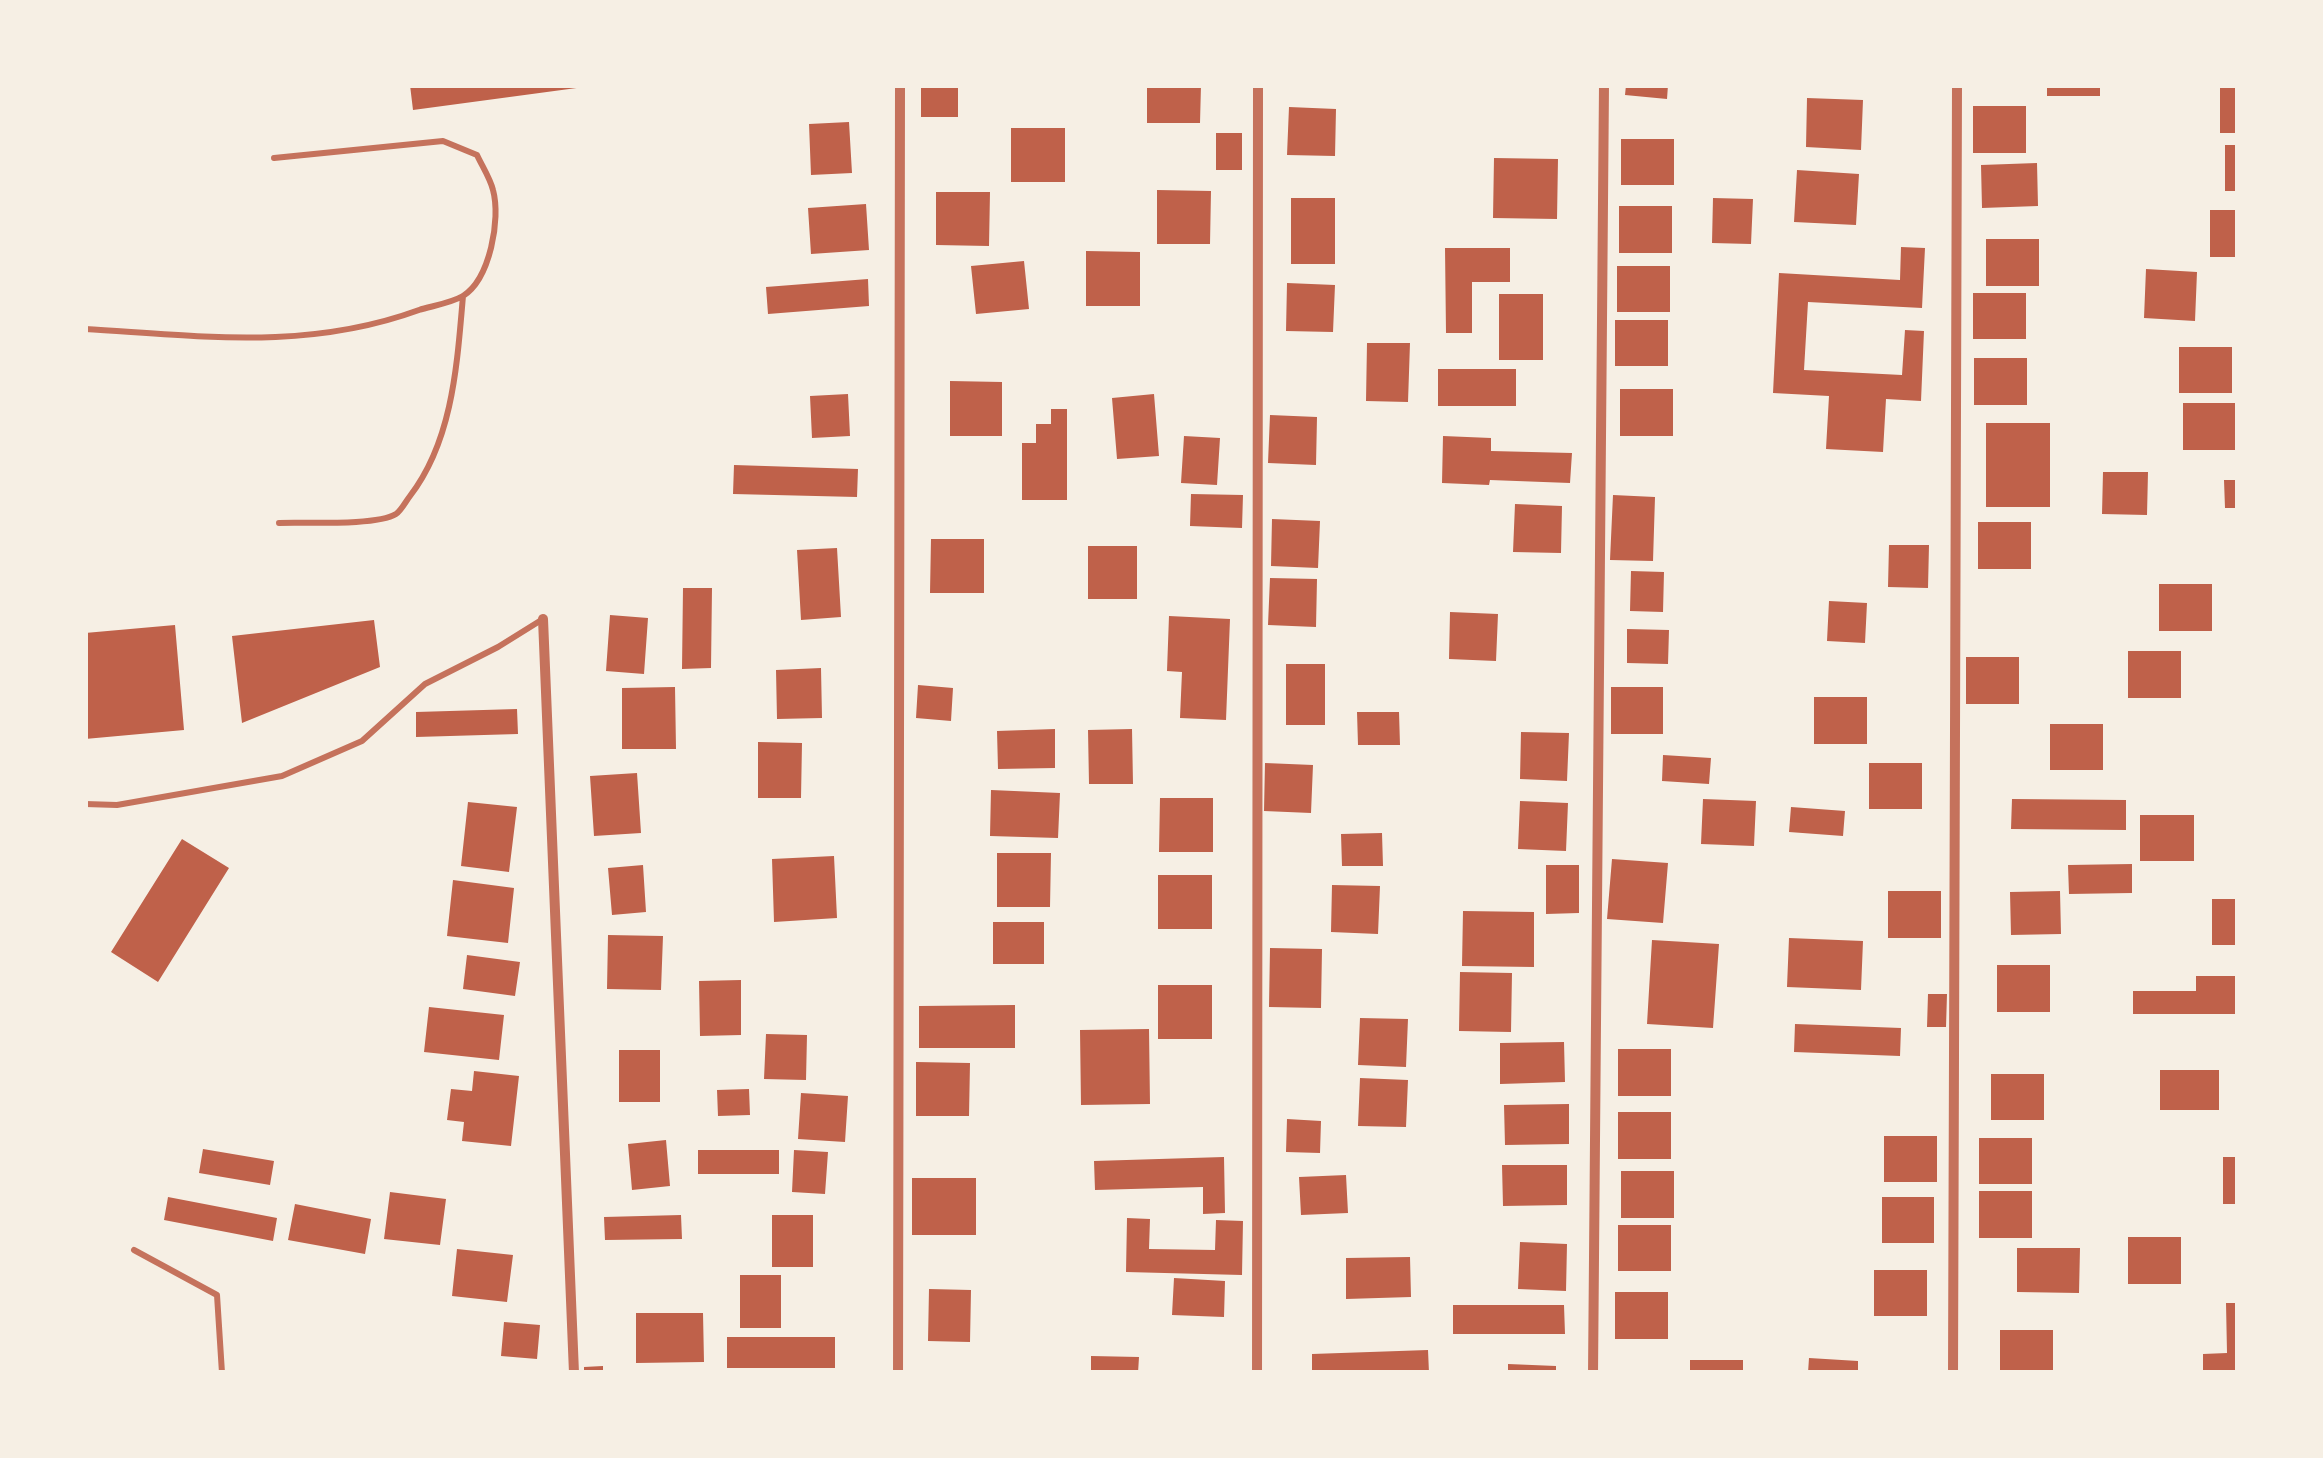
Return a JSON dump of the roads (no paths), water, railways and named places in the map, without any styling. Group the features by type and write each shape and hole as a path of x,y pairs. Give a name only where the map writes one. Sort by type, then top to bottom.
{"street":[{"path":"898,1373 900,85"},
{"path":"1257,1373 1258,85"},
{"path":"1592,1373 1604,85"},
{"path":"1953,1373 1956,85"},
{"path":"543,619 574,1373"}],"lane":[{"path":"85,329 270,340 378,325 463,296 478,278 494,242 494,192 477,156 443,141 274,158"},
{"path":"280,522 365,521 396,514 427,474 446,418 458,356 463,296"},
{"path":"85,804 117,806 282,776 362,741 425,684 543,619"},
{"path":"134,1250 218,1294 222,1373"}]}
